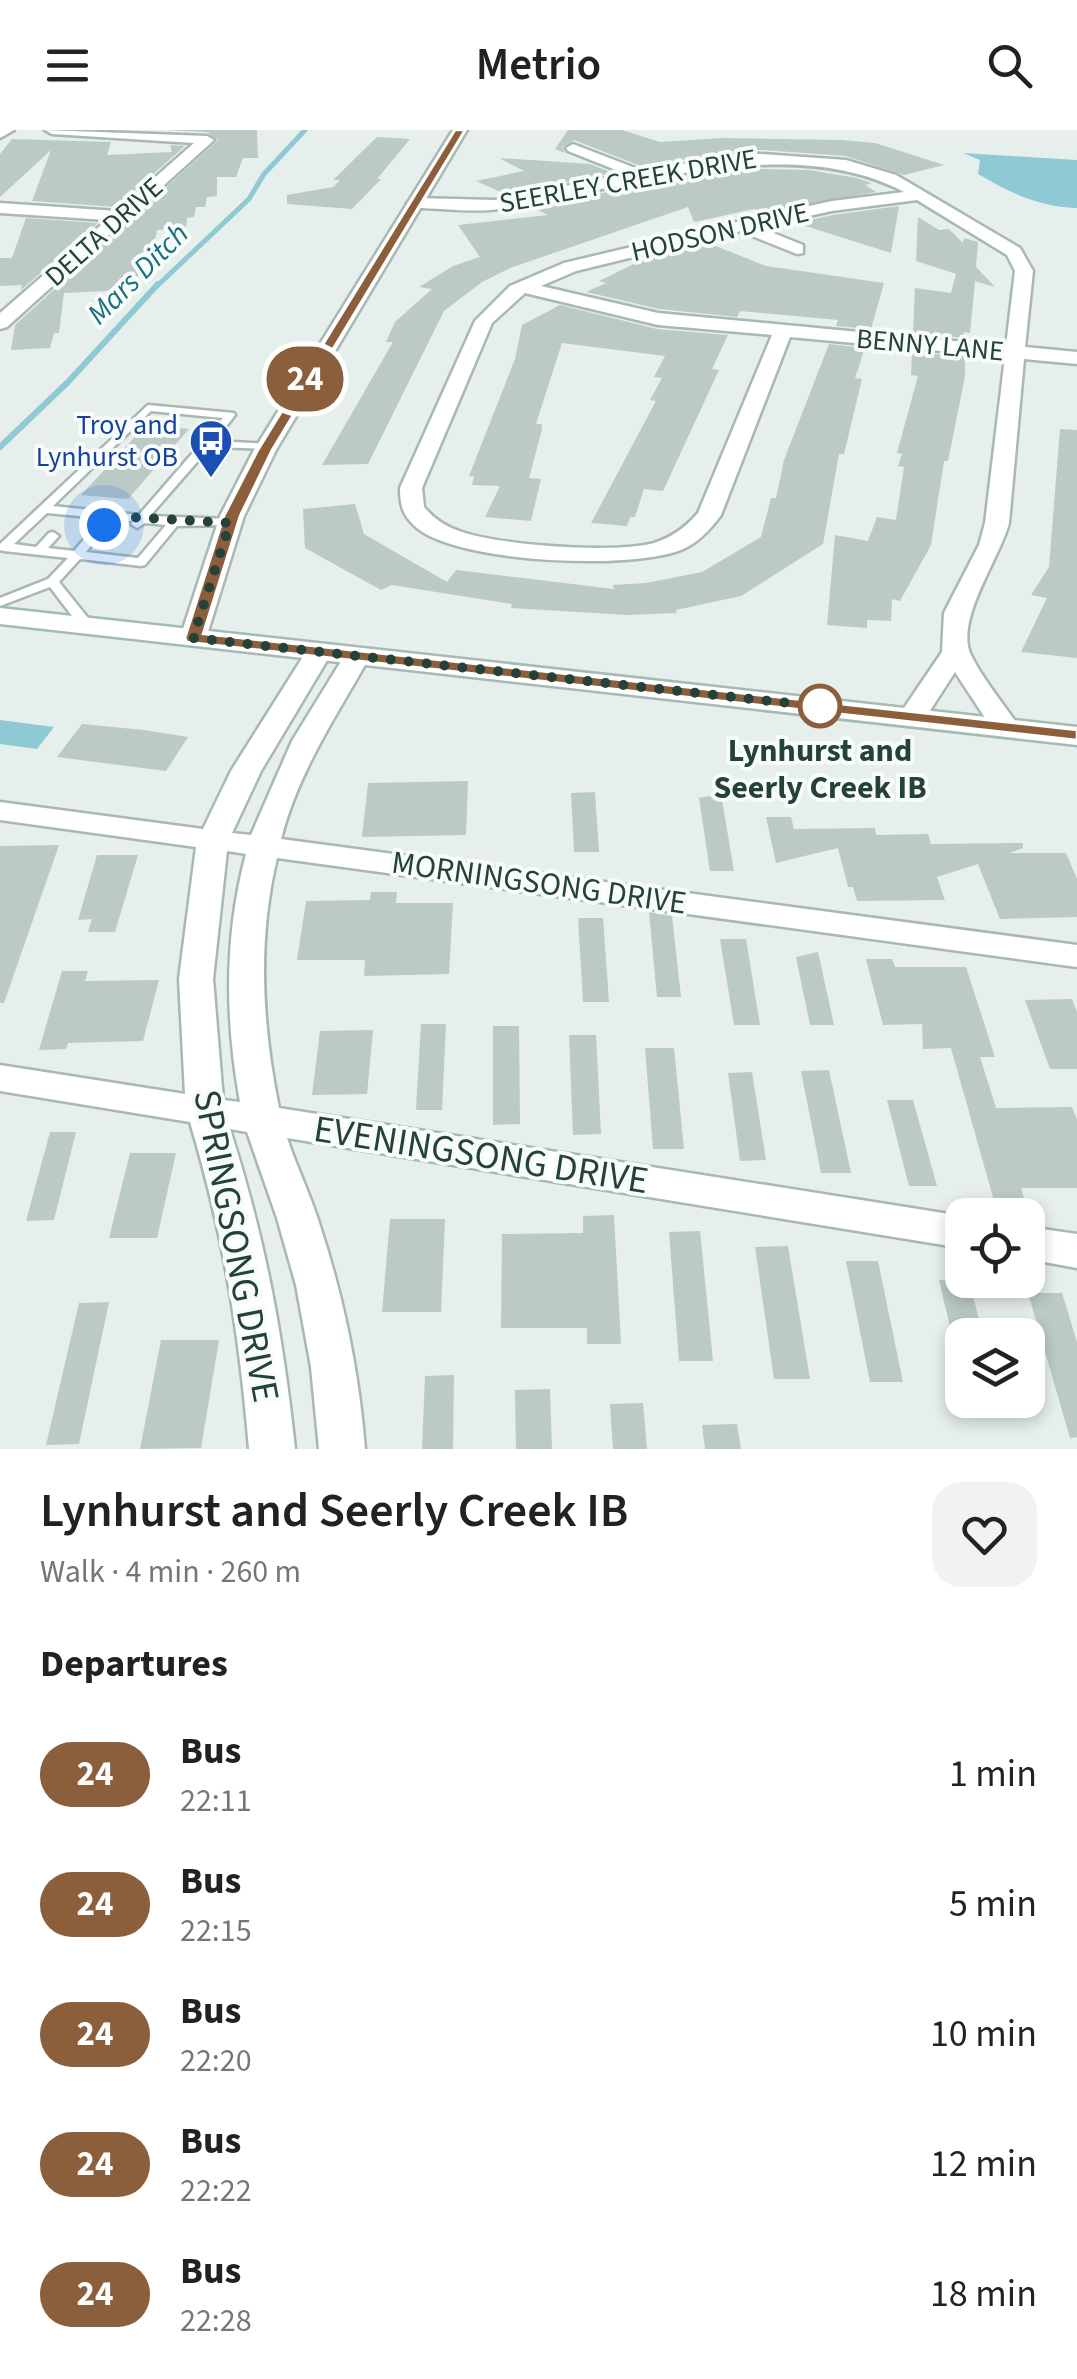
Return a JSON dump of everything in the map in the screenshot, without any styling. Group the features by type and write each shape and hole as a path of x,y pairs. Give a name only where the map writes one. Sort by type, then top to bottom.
{"street":[{"path":"0,134 7,130"},
{"name":"DELTA DRIVE","path":"0,324 207,140 52,130"},
{"path":"193,638 230,523 267,446 460,130"},
{"path":"574,148 641,175"},
{"name":"SEERLEY CREEK DRIVE","path":"415,203 495,205 731,158 801,158 876,172 1004,244 1019,258 1024,272 1014,353"},
{"name":"HODSON DRIVE","path":"784,331 709,515 694,533 654,549 615,554 484,544 452,536 424,522 412,508 410,493 484,321 499,302 523,286 570,267 741,226 832,206 922,196"},
{"path":"0,208 120,216"},
{"path":"741,226 797,249"},
{"name":"BENNY LANE","path":"523,286 639,316 1077,358"},
{"path":"0,300 24,302"},
{"path":"912,717 955,652 957,613 992,545 1014,353"},
{"path":"0,616 1077,736"},
{"name":"SPRINGSONG DRIVE","path":"272,1449 261,1334 238,1216 205,1110 196,979 213,838 246,771 319,652"},
{"path":"955,652 1005,727"},
{"name":"SPRINGSONG DRIVE","path":"342,1449 334,1362 302,1232 262,1119 245,1014 247,917 263,845 304,744 357,656"},
{"name":"MORNINGSONG DRIVE","path":"0,810 1077,956"},
{"name":"EVENINGSONG DRIVE","path":"0,1078 945,1229"},
{"path":"1045,1246 1077,1251"}],"lane":[{"path":"137,524 230,416 148,408 4,547 141,562 174,522"},
{"path":"207,444 267,446"},
{"path":"44,509 72,517 137,524 230,523"},
{"path":"40,550 53,536"},
{"path":"0,602 52,582 90,540"},
{"path":"107,558 120,543"},
{"path":"52,582 87,626"}],"water":[{"path":"963,153 1077,160 1077,208 1037,202 1002,187 978,174 980,160"},
{"path":"0,720 54,727 37,749 0,744"}],"building":[{"path":"165,130 257,130 258,158 243,158 236,177 217,177 217,196 207,197 205,207 196,207 194,217 187,218 186,228 157,230 153,252 142,252 138,276 127,277 125,290 64,293 59,333 54,333 50,348 11,350 15,325 218,140 207,132"},
{"path":"568,130 622,130 660,142 723,138 875,143 944,165 904,175 846,156 746,149 643,167 574,140 562,147 565,153 555,149"},
{"path":"377,137 410,139 377,179 381,179 352,209 287,204 287,195 333,187 340,180 333,180"},
{"path":"12,139 111,142 107,155 172,152 170,145 185,146 116,207 32,201 51,150 0,197 0,154"},
{"path":"499,158 590,164 613,173 505,194 476,181 524,171"},
{"path":"758,169 809,170 857,178 872,183 865,185 876,192 764,212 754,209 694,222 688,207 510,268 482,282 444,311 368,464 322,465 393,342 386,342 395,322 432,289 419,287 453,266 480,257 458,225 548,215 532,207 652,183"},
{"path":"899,206 891,253 796,223 833,215"},
{"path":"918,217 939,230 949,229 963,243 964,238 978,242 976,267 995,287 975,281 970,333 964,332 965,338 913,333 915,288 951,293 956,274 916,261"},
{"path":"26,218 98,223 21,290 22,285 0,286 0,258 12,258"},
{"path":"708,243 766,266 884,283 871,329 836,326 838,320 740,311 737,317 659,309 586,292 606,283 599,281 648,257"},
{"path":"560,305 657,329 728,335 712,369 719,370 663,491 644,489 635,517 630,517 627,526 591,523 656,401 650,400 662,378 654,377 665,356 562,343 536,424 542,424 542,429 529,478 541,479 531,521 485,517 500,486 472,485 474,476 469,476 515,359 522,325"},
{"path":"829,344 865,348 855,378 862,379 844,454 839,454 823,544 741,596 676,610 677,613 627,615 511,608 512,604 392,585 381,590 305,548 303,509 355,504 364,534 447,582 456,570 614,589 613,585 702,572 761,537 771,498 776,498 784,460"},
{"path":"912,352 965,357 965,376 948,461 944,461 931,545 900,601 892,599 891,621 867,620 867,628 827,625 835,535 868,541 877,517 896,520 904,467 898,466 902,454 897,453 918,376 911,375"},
{"path":"146,425 189,429 128,499 81,495"},
{"path":"1060,429 1077,430 1077,658 1021,652 1047,598 1031,595 1049,567"},
{"path":"82,724 188,737 166,771 57,757"},
{"path":"468,781 466,835 362,837 368,783"},
{"path":"595,792 599,852 574,852 571,793"},
{"path":"721,794 734,871 710,871 699,798"},
{"path":"766,817 791,817 794,829 875,828 876,835 928,834 931,844 1023,843 1023,848 1009,853 1066,853 1077,879 1077,917 1000,919 978,864 937,877 945,900 857,901 853,887 848,887 838,848 776,863"},
{"path":"59,845 4,1003 0,1003 0,846"},
{"path":"97,855 138,855 115,932 88,932 92,919 78,920"},
{"path":"371,892 397,892 396,903 453,903 449,974 364,976 365,960 297,960 306,901 370,900"},
{"path":"649,912 672,916 681,997 657,997"},
{"path":"578,918 603,918 609,1002 583,1002"},
{"path":"720,939 746,939 760,1025 734,1025"},
{"path":"818,952 834,1025 810,1025 796,957"},
{"path":"866,959 892,959 895,967 966,967 995,1057 980,1057 996,1108 1072,1107 1077,1120 1077,1188 1021,1188 1024,1198 993,1198 951,1048 923,1049 922,1024 883,1025"},
{"path":"62,971 88,971 85,981 159,980 143,1041 68,1043 66,1049 39,1050"},
{"path":"1072,999 1077,1012 1077,1069 1050,1069 1025,1000"},
{"path":"421,1024 446,1024 442,1110 416,1110"},
{"path":"493,1026 519,1026 520,1124 493,1125"},
{"path":"373,1030 367,1094 312,1095 320,1031"},
{"path":"569,1035 596,1035 601,1134 573,1135"},
{"path":"645,1048 674,1048 684,1149 653,1149"},
{"path":"829,1070 851,1173 821,1173 801,1071"},
{"path":"752,1072 766,1160 740,1161 728,1073"},
{"path":"887,1100 913,1100 937,1186 909,1186"},
{"path":"50,1132 76,1132 54,1220 26,1221"},
{"path":"130,1153 176,1153 157,1238 109,1238"},
{"path":"614,1215 621,1344 587,1344 587,1328 501,1328 502,1234 583,1233 583,1216"},
{"path":"390,1219 445,1219 441,1312 382,1312"},
{"path":"700,1231 713,1361 679,1361 669,1232"},
{"path":"788,1246 810,1379 774,1379 755,1247"},
{"path":"846,1261 878,1261 903,1382 870,1382"},
{"path":"939,1280 945,1280 945,1298 974,1298 979,1318 948,1318"},
{"path":"1062,1293 1077,1342 1077,1437 1070,1438 1045,1352 1045,1318 1035,1318 1029,1298"},
{"path":"109,1302 79,1444 46,1445 79,1303"},
{"path":"161,1340 219,1340 201,1448 140,1449"},
{"path":"454,1375 453,1449 422,1449 425,1376"},
{"path":"550,1389 552,1449 516,1449 515,1390"},
{"path":"643,1403 647,1449 613,1449 610,1404"},
{"path":"737,1424 741,1449 705,1449 702,1425"}],"waterway":[{"name":"Mars Ditch","path":"156,287 249,199 264,174 305,130"},
{"name":"Mars Ditch","path":"0,447 68,382 158,284"}],"bus line":[{"name":"24","path":"460,130 265,450 232,516 193,638 1077,736"}],"place":[{"name":"Troy and Lynhurst OB","path":"211,479"},
{"name":"Lynhurst and Seerly Creek IB","path":"820,706"}],"route":[{"path":"104,525 112,516 230,523 193,638 834,708 820,706"}]}
